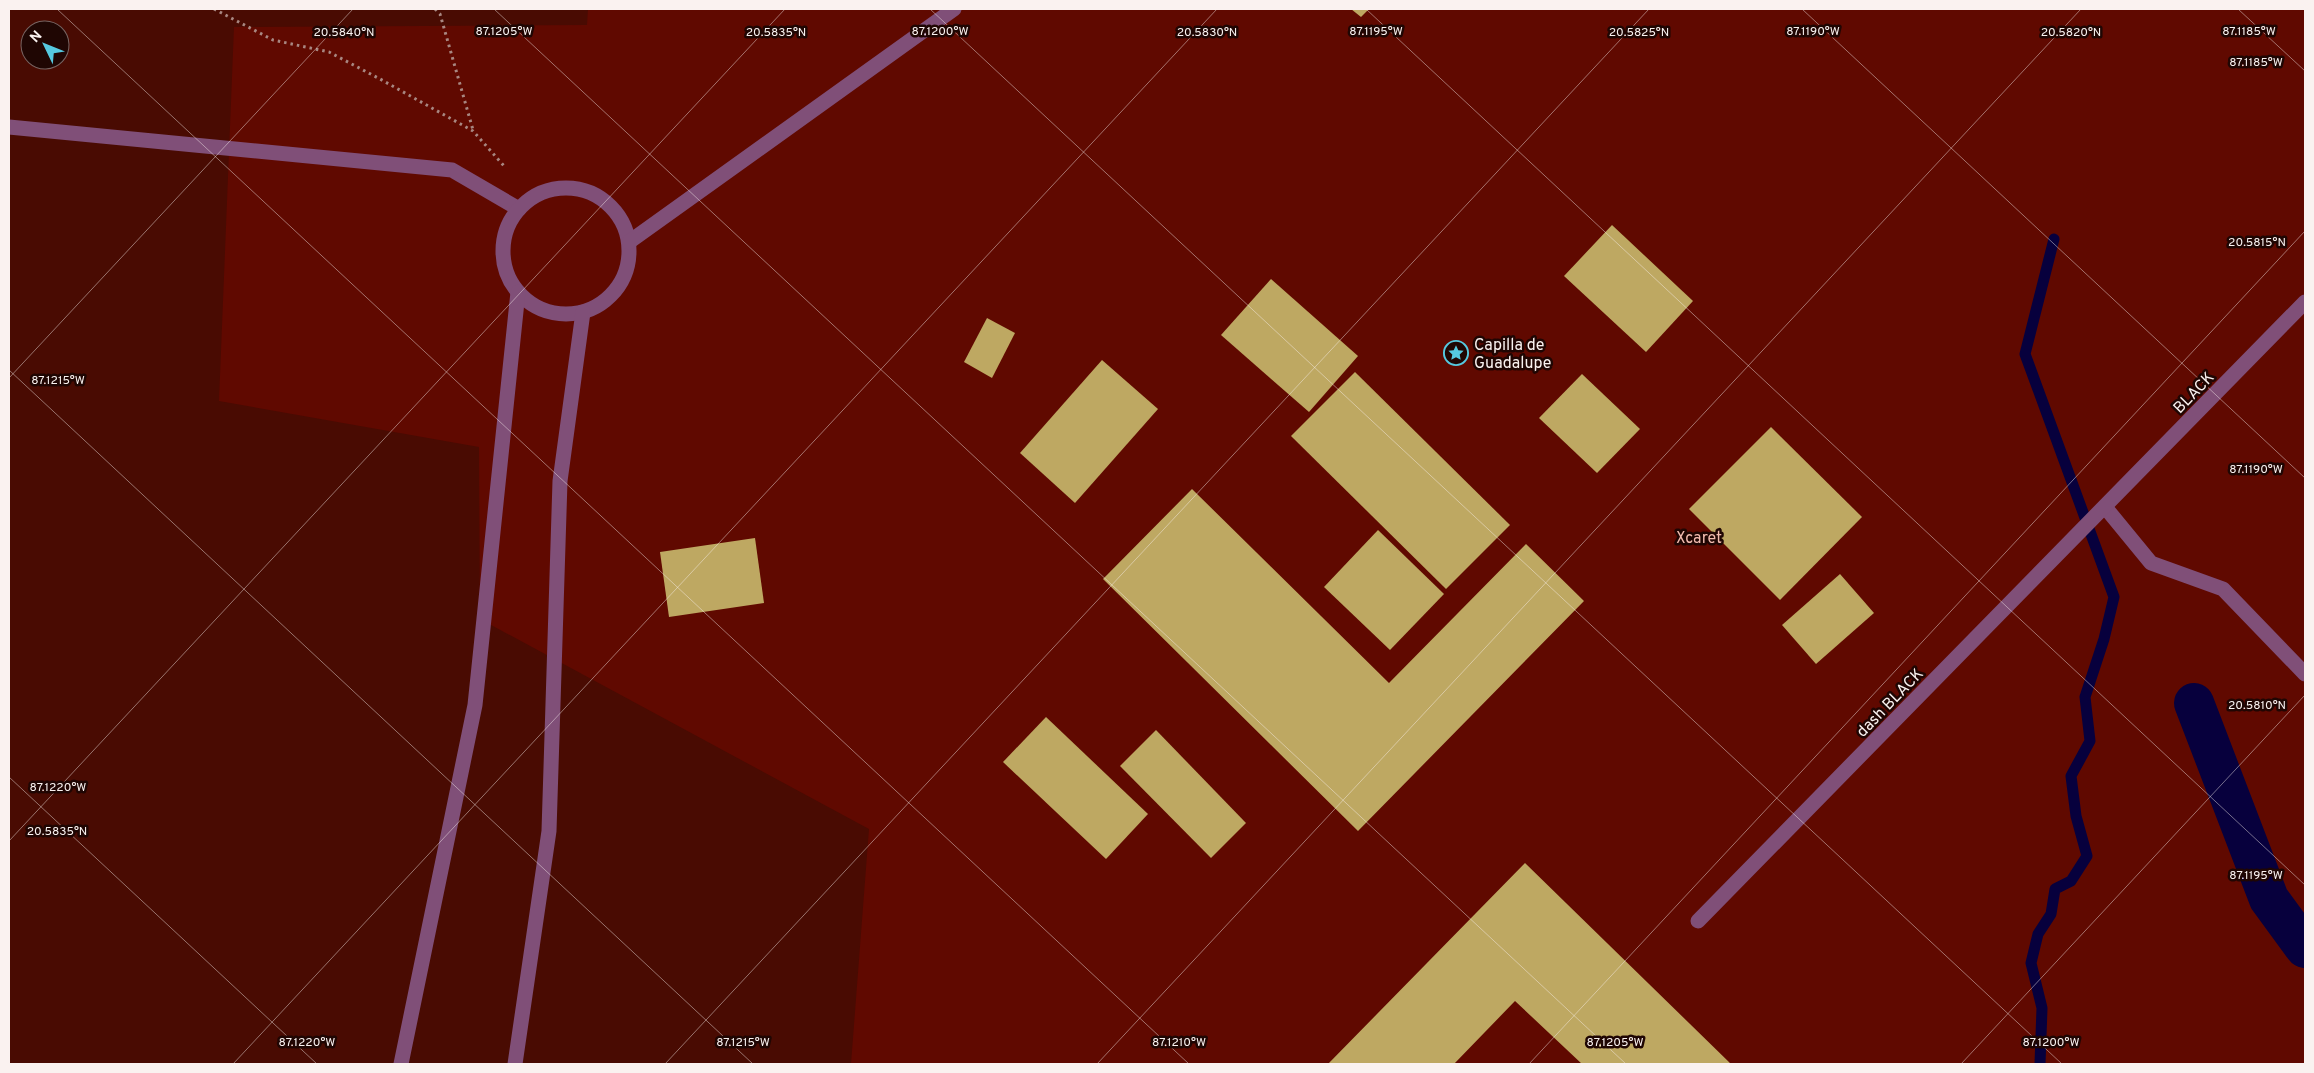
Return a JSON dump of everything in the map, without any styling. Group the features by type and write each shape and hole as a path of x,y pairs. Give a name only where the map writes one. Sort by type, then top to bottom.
{"street":[{"path":"629,242 954,9"},
{"path":"9,127 452,170 519,209"},
{"path":"567,188 585,190 601,198 614,210 624,225 629,242 628,260 623,278 614,293 600,304 583,312 565,314 548,312 531,304 518,292 508,277 503,260 503,242 509,225 519,209 532,198 549,190 567,188"},
{"path":"402,1064 475,705 518,292"},
{"name":"BLACK","path":"2105,507 2305,302"},
{"path":"515,1064 549,831 560,481 583,312"},
{"path":"2105,507 2152,563 2223,589 2305,674"},
{"name":"dash BLACK","path":"1698,921 2105,507"}],"path":[{"path":"214,9 273,40 329,52 473,131 532,198"},
{"path":"435,9 440,14 473,131"}],"green space":[{"name":"Xcaret","path":"588,9 2305,9 2305,1064 851,1064 869,829 480,619 479,447 219,401 234,27 587,25"}],"building":[{"path":"1351,9 1369,9 1361,17"},
{"path":"1612,225 1693,301 1646,352 1564,276"},
{"path":"1271,279 1358,356 1309,412 1221,335"},
{"path":"987,318 1015,333 992,378 964,362"},
{"path":"1102,360 1158,409 1075,503 1020,453"},
{"path":"1355,372 1510,525 1446,589 1291,436"},
{"path":"1582,374 1640,429 1597,473 1539,418"},
{"path":"1771,427 1862,517 1780,600 1689,509"},
{"path":"1192,489 1389,683 1526,544 1584,601 1358,831 1103,579"},
{"path":"1378,530 1444,594 1390,650 1324,587"},
{"path":"755,538 764,603 669,617 660,552"},
{"path":"1840,574 1874,613 1816,664 1782,625"},
{"path":"1046,717 1148,814 1106,859 1003,762"},
{"path":"1156,730 1246,823 1211,858 1120,766"},
{"path":"1525,863 1731,1064 1582,1064 1515,1001 1454,1064 1328,1064"}],"waterway":[{"path":"2040,1064 2042,1008 2031,963 2038,934 2051,914 2055,889 2071,881 2087,856 2076,816 2071,776 2090,741 2085,697 2104,639 2114,597 2025,354 2054,239"},
{"path":"2194,703 2269,899 2305,948"}],"place":[{"name":"Capilla de Guadalupe","path":"1456,353"}]}
